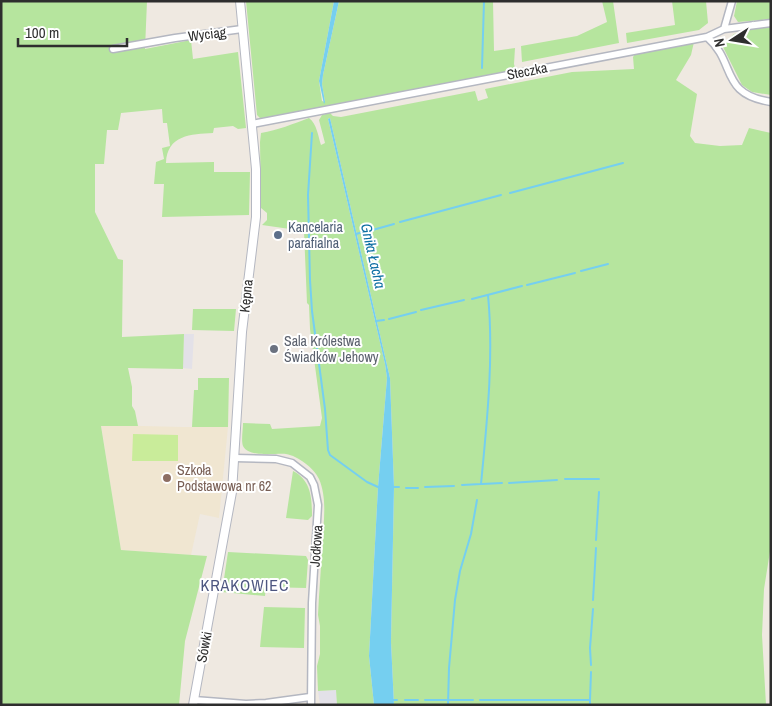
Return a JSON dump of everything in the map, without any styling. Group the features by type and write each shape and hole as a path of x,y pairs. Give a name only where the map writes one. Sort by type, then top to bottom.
{"street":[{"name":"Kępna","path":"214,590 230,507 242,341 256,217 256,168 240,1"},
{"path":"724,29 732,1"},
{"name":"Steczka","path":"252,124 707,37 724,29 771,23"},
{"name":"Wyciąg","path":"113,49 242,29"},
{"path":"707,37 715,43 734,83 741,92 771,102"},
{"name":"Jodłowa","path":"235,458 276,459 292,463 306,473 314,485 317,494 318,512 312,603 311,705"},
{"name":"Sówki","path":"193,703 214,590"},
{"path":"193,703 266,703 310,697"}],"shaded area":[{"path":"184,334 194,334 192,369 183,368"},
{"name":"Szkoła Podstawowa nr 62","path":"101,425 228,427 219,518 200,514 191,555 121,550"},
{"path":"336,690 337,705 320,705 318,691"}],"green space":[{"path":"1,1 147,1 145,49 191,40 193,59 238,52 246,128 238,129 233,126 214,128 213,133 197,134 182,138 171,147 167,154 166,163 214,162 214,172 250,172 249,215 162,217 164,184 154,184 156,162 164,159 162,148 170,146 167,123 163,123 162,109 121,113 118,130 107,130 104,164 95,164 95,212 118,259 123,260 122,337 184,334 183,369 128,368 132,387 132,406 138,426 101,426 121,550 207,556 185,641 179,705 1,705"},
{"path":"246,1 334,1 319,81 322,101 325,102 322,84 323,75 339,1 493,1 494,51 515,48 514,64 516,71 281,117 260,118 257,115"},
{"path":"602,1 613,1 619,43 522,62 521,46 577,36 607,22"},
{"path":"672,1 706,1 708,23 699,30 627,43 626,33 675,25"},
{"path":"737,1 771,1 771,19 738,22 734,16"},
{"path":"771,25 771,95 752,92 742,85 722,45 734,34"},
{"path":"694,42 691,55 676,80 697,94 690,136 695,143 720,146 742,145 749,128 771,133 771,545 764,589 762,635 766,705 394,705 391,642 394,487 390,378 330,118 328,119 387,378 378,487 369,656 374,705 337,705 336,690 318,691 317,666 320,654 320,626 318,615 324,513 322,487 317,475 310,467 296,457 286,454 256,454 246,450 242,444 243,423 270,424 272,429 320,426 322,418 310,329 309,305 307,303 304,231 262,225 267,220 267,213 261,208 261,133 279,129 309,118 316,127 321,145 325,143 319,120 322,115 330,113 333,116 341,117 475,91 478,101 488,98 485,89 572,72 634,69 633,57 635,54"},
{"path":"193,309 236,309 234,331 192,330"},
{"path":"198,378 229,378 228,427 192,427 194,390 198,390"},
{"path":"133,434 178,435 178,461 132,461"},
{"path":"293,471 304,479 309,490 312,516 308,520 286,518"},
{"path":"228,552 306,556 308,560 306,588 266,587 265,596 222,592"},
{"path":"264,607 305,608 304,648 260,647"}],"water":[{"path":"334,1 339,1 323,75 324,104 319,81"},
{"name":"Gniła Łacha","path":"330,118 390,378 394,487 391,642 394,705 374,705 369,656 378,487 387,378 328,119"}],"waterway":[{"path":"482,68 484,1"},
{"path":"312,133 308,195 310,280 328,450 330,455 367,482 378,487"},
{"path":"510,193 623,163"},
{"path":"400,222 501,195"},
{"path":"369,231 394,224"},
{"name":"Gniła Łacha","path":"356,234 363,232"},
{"path":"581,271 608,264"},
{"path":"527,285 575,273"},
{"path":"472,299 522,286"},
{"path":"462,485 481,484 490,366 488,295"},
{"path":"421,310 464,300"},
{"path":"389,319 416,312"},
{"name":"Gniła Łacha","path":"376,321 384,320"},
{"path":"565,479 599,479"},
{"path":"509,483 557,480"},
{"path":"482,484 502,483"},
{"path":"425,487 454,486"},
{"path":"394,487 399,487"},
{"path":"406,488 418,488"},
{"path":"596,540 599,492"},
{"path":"448,705 455,600 477,500"},
{"path":"593,600 596,548"},
{"path":"591,665 590,648 593,609"},
{"path":"590,700 591,672"},
{"path":"405,700 418,700"},
{"path":"425,700 473,700"},
{"path":"480,700 590,700 590,705"}],"place":[{"name":"Kancelaria parafialna","path":"278,235"},
{"name":"Sala Królestwa Świadków Jehowy","path":"274,349"},
{"name":"Szkoła Podstawowa nr 62","path":"167,478"}],"district":[{"name":"KRAKOWIEC","path":"245,585"}]}
